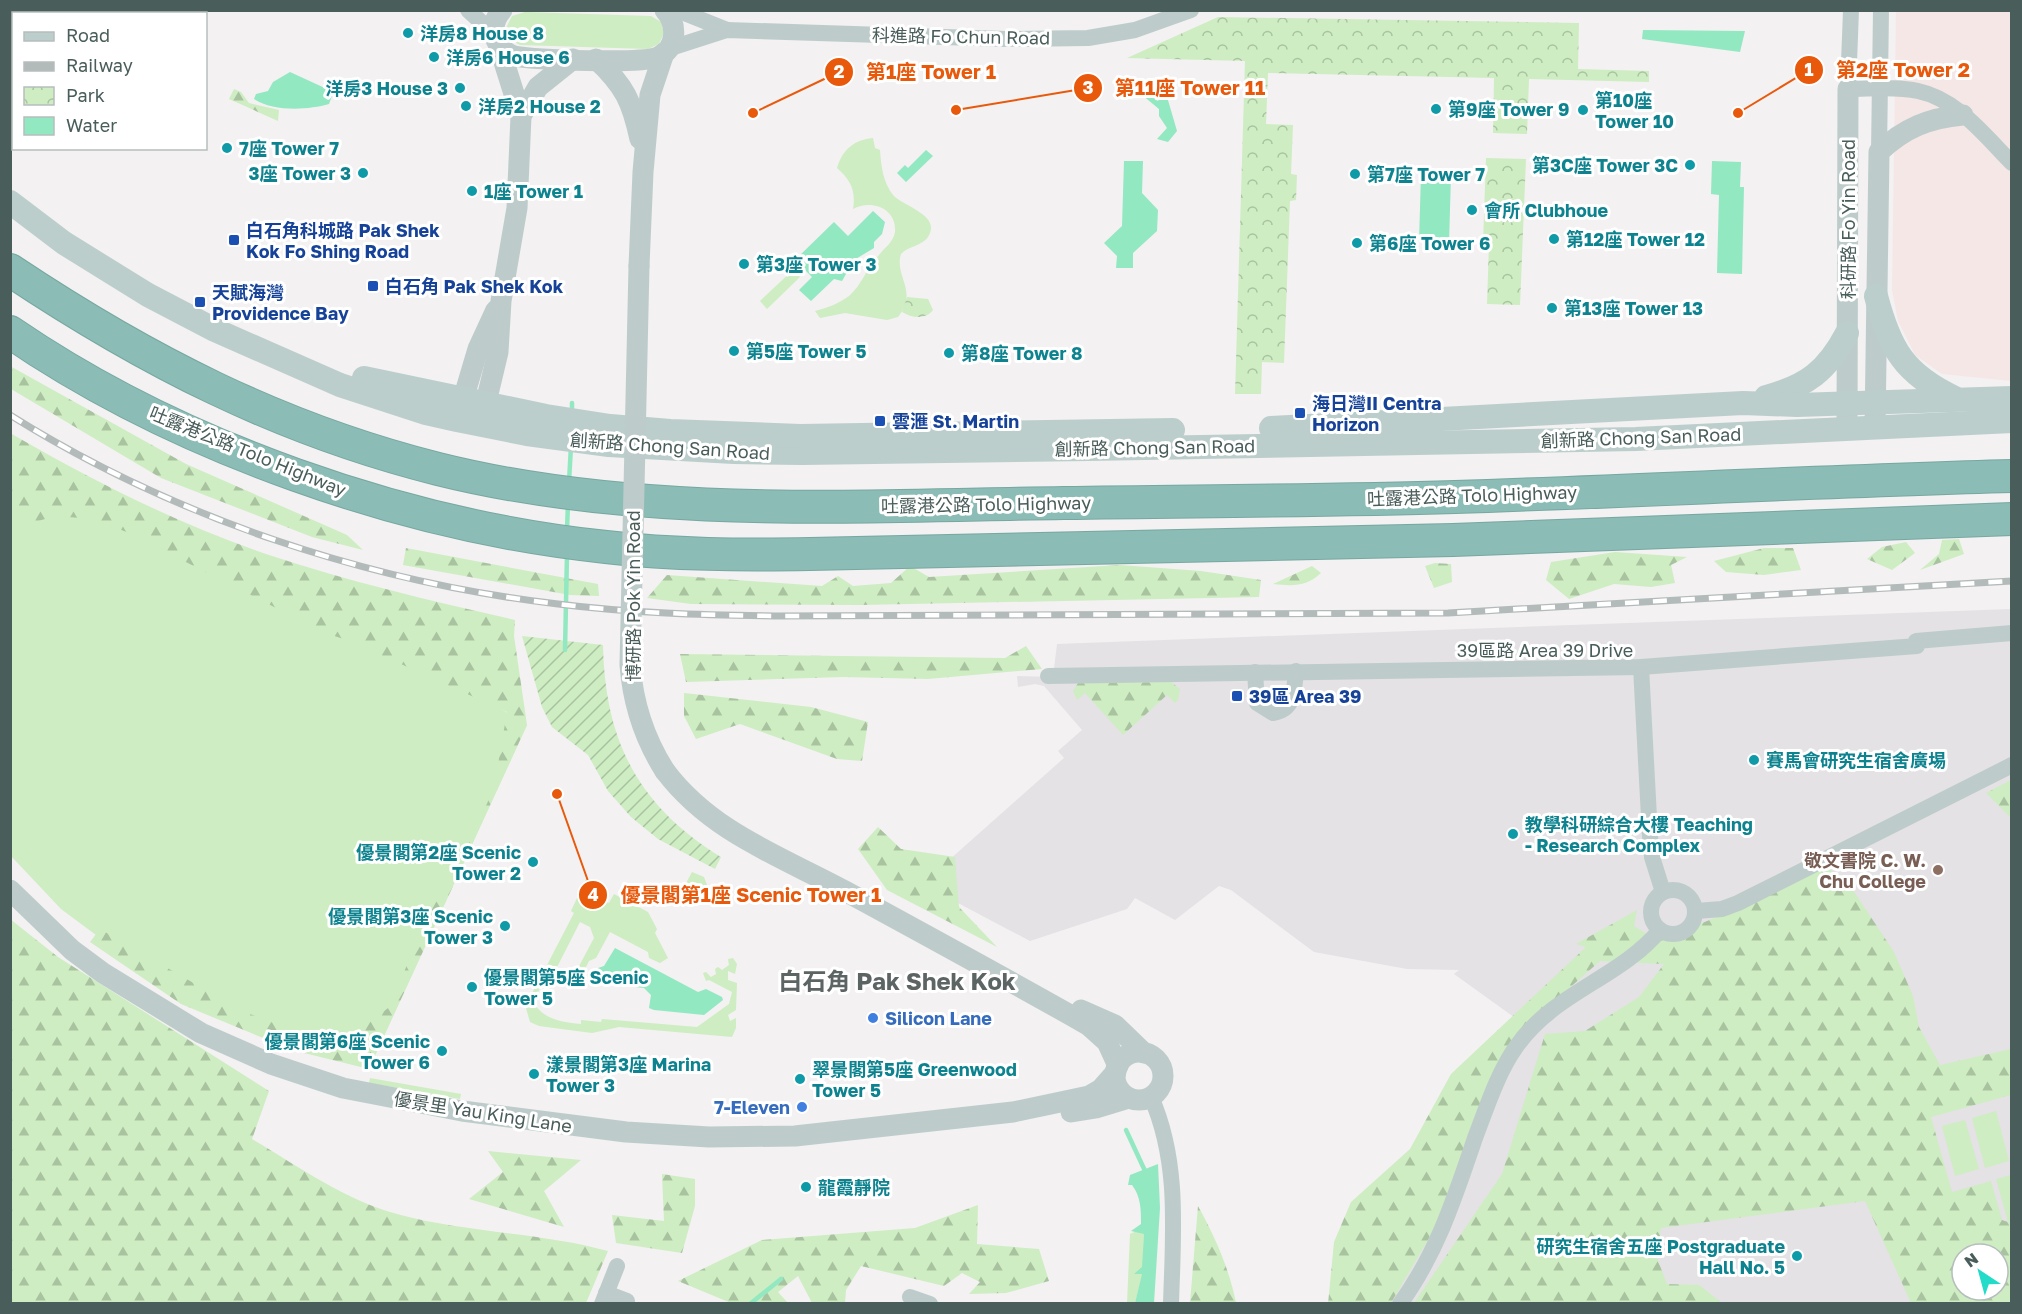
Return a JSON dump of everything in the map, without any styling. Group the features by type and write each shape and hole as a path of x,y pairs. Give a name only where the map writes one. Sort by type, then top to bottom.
{"highway":[{"name":"吐露港公路 Tolo Highway","path":"10,270 118,340 223,394 328,436 435,468 515,485 607,498 730,505 1044,504 1470,496 1811,481 2012,476"},
{"name":"吐露港公路 Tolo Highway","path":"10,332 95,386 204,436 312,480 402,508 507,532 605,547 733,555 810,554 1453,540 2012,519"}],"main road":[{"name":"創新路 Chong San Road","path":"10,202 64,243 148,295 215,330 310,370 345,374 471,413 734,452 802,453 1636,439 2012,421"},
{"path":"1876,296 1883,323 1900,358 1921,380 1959,399"},
{"path":"1743,403 1792,390 1807,382 1829,361 1847,333"},
{"name":"創新路 Chong San Road","path":"610,435 702,433 789,435 1299,428 1743,403 1847,403 2012,398"}],"street":[{"name":"科進路 Fo Chun Road","path":"468,10 507,53 520,57 642,60 727,30"},
{"path":"471,413 478,349 501,301 517,208 521,116 496,40 496,19 502,10"},
{"path":"665,10 672,21 674,30 673,40 666,51"},
{"name":"科進路 Fo Chun Road","path":"677,10 727,30 1006,39 1088,38 1135,30 1191,10"},
{"name":"科研路 Fo Yin Road","path":"1847,428 1848,89 1851,10"},
{"name":"科研路 Fo Yin Road","path":"1875,427 1881,10"},
{"name":"博研路 Pok Yin Road","path":"666,51 650,95 643,172 639,266 630,665 632,689 644,732 665,771 689,800 734,834 1023,988 1096,1030 1111,1047 1117,1069"},
{"path":"521,116 538,87 573,59"},
{"name":"博研路 Pok Yin Road","path":"596,60 615,76 633,108 643,172"},
{"path":"1848,89 1911,90 1930,94 1963,115 2012,163"},
{"path":"1879,152 1905,130 1922,122 1963,115"},
{"path":"1641,667 1917,646 1916,641 2012,633"},
{"name":"39區路 Area 39 Drive","path":"1048,676 1641,667 1652,857 1663,892"},
{"path":"1255,672 1257,703 1261,708 1273,713 1285,710 1292,700 1296,671"},
{"path":"1696,911 1722,909 1738,903 2012,765"},
{"name":"優景里 Yau King Lane","path":"10,890 72,950 167,1015 235,1049 343,1088 462,1111 544,1123 708,1137 825,1134 1013,1112 1089,1096 1107,1084 1117,1069"},
{"path":"1670,890 1690,897 1696,911 1692,925 1681,933 1674,935 1660,930 1655,925 1651,911 1657,897 1663,892 1670,890"},
{"path":"1400,1304 1437,1244 1492,1093 1529,1027 1554,1005 1632,957 1648,945 1660,930"},
{"name":"博研路 Pok Yin Road","path":"1023,988 1115,1025 1144,1053"},
{"path":"1131,1053 1144,1053 1154,1057 1163,1072 1162,1083 1151,1097 1140,1100 1129,1098 1119,1090 1117,1069 1131,1053"},
{"path":"1151,1097 1165,1134 1171,1168 1171,1304"},
{"name":"優景里 Yau King Lane","path":"1013,1112 1079,1111 1129,1098"},
{"path":"618,1266 604,1298 627,1301"},
{"path":"910,1298 930,1304"}],"shaded area":[{"path":"1896,11 2011,11 2011,381 1942,374 1915,355 1898,321 1892,290"},
{"path":"2011,609 2011,1303 1363,1303 1518,1020 1454,974 1459,970 1407,969 1314,952 1231,890 1219,886 1175,920 1135,898 1127,909 1030,941 922,884 1064,758 1058,751 1082,730 1044,686 1035,684 1018,687 1017,676 1053,677 1057,644"}],"green space":[{"path":"525,12 651,16 661,22 664,33 659,44 648,49 520,45 511,40 506,28 512,16"},
{"path":"1218,17 1579,23 1578,69 1649,71 1649,82 1529,79 1527,134 1493,133 1494,78 1268,73 1266,124 1293,125 1291,174 1297,175 1296,200 1290,201 1284,363 1262,362 1261,394 1235,394 1245,61 1127,58"},
{"path":"234,89 241,92 249,103 279,110 278,121 229,99"},
{"path":"873,138 875,148 880,150 883,174 893,195 926,217 931,229 925,240 901,254 900,262 906,299 904,308 898,317 887,320 845,313 820,318 815,311 849,296 894,236 895,224 892,217 882,208 867,205 853,209 854,197 851,186 837,168 842,156 850,147 860,141"},
{"path":"1486,158 1526,159 1520,305 1487,304 1489,244 1483,243"},
{"path":"793,270 800,277 767,309 760,301"},
{"path":"907,297 928,299 933,310 922,317 914,317 902,312"},
{"path":"10,366 186,464 347,535 363,550 312,537 161,478 11,389"},
{"path":"10,433 136,500 235,543 299,565 515,620 514,636 527,725 369,1069 292,1050 181,1004 90,942 100,929 242,1011 337,1047 392,1005 409,959 445,881 458,868 494,788 507,712 350,641 325,633 129,533 94,519 55,516 18,527 11,514"},
{"path":"11,451 292,579 527,725 377,1050 352,1057 244,1022 96,935 61,909 11,856"},
{"path":"1959,539 1964,554 1920,570 1939,554 1942,540"},
{"path":"1906,542 1915,553 1892,570 1867,559 1882,547"},
{"path":"406,548 598,584 599,596 570,595 403,565"},
{"path":"1764,548 1793,548 1801,570 1764,575 1726,572 1714,561"},
{"path":"1615,552 1687,557 1671,565 1675,583 1651,587 1614,584 1569,599 1546,580 1551,562"},
{"path":"1435,563 1451,564 1452,582 1434,588 1425,566"},
{"path":"1120,565 1201,571 1261,580 1259,597 861,605 691,604 647,598 667,575 822,586 838,576 853,586 891,583 910,566 929,577"},
{"path":"1312,566 1321,573 1310,581 1293,585 1273,584"},
{"path":"522,636 603,645 605,680 611,711 619,741 632,768 648,793 668,816 692,837 721,857 715,869 658,839 631,817 608,791 588,755 552,727 542,707"},
{"path":"1026,646 1042,669 928,679 843,677 686,682 680,654 1005,658"},
{"path":"1171,682 1180,689 1178,700 1175,703 1167,695 1123,735 1085,693 1077,700 1073,691 1078,683"},
{"path":"684,693 811,707 868,722 862,761 837,759 740,724 696,739 684,716"},
{"path":"2011,780 2011,818 1986,793"},
{"path":"878,827 901,849 955,857 959,907 997,947 887,890 858,849"},
{"path":"1826,866 1853,890 1894,952 1913,996 1919,1027 1940,1065 2011,1049 2011,1095 1931,1117 1952,1192 1991,1181 2002,1220 2011,1223 2011,1303 1911,1303 1865,1201 1661,1228 1657,1258 1667,1284 1699,1285 1722,1303 1414,1303 1502,1174 1545,1034 1585,1031 1639,997 1664,964 1600,961 1514,1037 1432,1233 1391,1303 1328,1304 1334,1242 1351,1202 1410,1149 1451,1074 1586,947 1576,944 1637,910 1634,926 1658,941 1744,906"},
{"path":"692,872 704,877 709,890 698,899 690,895 685,885"},
{"path":"586,879 593,883 587,894 602,898 601,901 609,903 614,894 648,912 657,929 655,933 668,958 660,963 649,958 648,952 610,932 596,958 589,961 583,973 577,970 594,938 590,927 580,922 554,973 545,969 574,913 571,911"},
{"path":"10,919 58,957 269,1091 252,1139 340,1191 378,1208 423,1220 556,1240 608,1251 586,1303 11,1303"},
{"path":"733,958 737,964 735,974 728,971 728,980 737,983 736,1010 728,1015 730,1021 736,1018 736,1028 732,1037 619,1027 592,1033 539,1026 530,1022 526,1008 538,980 550,979 548,984 542,984 533,1003 548,1017 554,1019 581,1024 581,1020 601,1022 602,1019 697,1027 729,1004 732,992 709,980 706,981 703,973 706,972 711,977 716,974 715,969 718,967 722,970 729,965 728,959"},
{"path":"370,1078 461,1094 460,1099 369,1083"},
{"path":"1996,1111 2009,1161 1985,1168 1972,1118"},
{"path":"1965,1120 1979,1169 1955,1176 1942,1126"},
{"path":"488,1151 581,1160 544,1191 564,1227 469,1199 503,1172"},
{"path":"662,1174 695,1179 695,1206 682,1253 616,1243 612,1215 664,1221"},
{"path":"2011,1175 2011,1221 2008,1222 1996,1179"},
{"path":"978,1205 977,1244 1039,1249 1049,1281 1006,1293 969,1294 980,1282 962,1273 944,1286 861,1266 846,1290 845,1303 812,1303 798,1276 778,1292 788,1303 731,1303 678,1281 762,1240 915,1228"},
{"path":"1198,1206 1221,1253 1236,1303 1190,1303"},
{"path":"1139,1230 1144,1234 1143,1272 1135,1303 1127,1304 1130,1234"}],"water":[{"path":"1643,30 1745,31 1740,52 1642,39"},
{"path":"290,72 327,89 332,96 329,104 291,109 271,106 254,99 256,94 268,91 273,82"},
{"path":"1131,82 1163,83 1177,131 1168,142 1157,139 1167,128 1159,116 1159,109 1130,85"},
{"path":"926,150 933,156 906,182 897,173 905,165 908,168"},
{"path":"1124,161 1143,161 1142,193 1158,210 1157,231 1133,253 1133,268 1116,268 1117,256 1104,243 1122,226"},
{"path":"1712,161 1741,162 1740,187 1744,187 1742,274 1717,273 1719,195 1711,194"},
{"path":"1421,174 1451,175 1449,243 1419,242"},
{"path":"873,211 885,222 882,234 874,242 874,248 854,260 842,281 834,279 811,301 799,290 812,277 795,260 834,222 848,236"},
{"path":"615,948 698,992 706,989 722,997 723,1000 704,1015 654,1010 649,1008 651,995 644,988 593,982 598,968 604,966"},
{"path":"1158,1164 1160,1208 1154,1303 1135,1303 1142,1274 1134,1274 1142,1267 1144,1234 1131,1231 1141,1224 1141,1213 1137,1194 1132,1185 1128,1185 1130,1175"}],"waterway":[{"path":"572,403 572,413"},
{"path":"569,482 571,446"},
{"path":"567,530 568,503"},
{"path":"565,650 567,554"},
{"path":"1126,1130 1146,1173"},
{"path":"750,1304 781,1279"}],"railway":[{"path":"10,415 73,452 138,484 205,514 274,540 415,580 486,594 612,610 775,616 1448,613 2012,581"}],"place":[{"name":"洋房8 House 8","path":"408,33"},
{"name":"洋房6 House 6","path":"434,57"},
{"name":"洋房3 House 3","path":"460,88"},
{"name":"洋房2 House 2","path":"466,106"},
{"name":"第9座 Tower 9","path":"1436,109"},
{"name":"第11座 Tower 11","path":"956,110"},
{"name":"第10座 Tower 10","path":"1583,110"},
{"name":"第1座 Tower 1","path":"753,113"},
{"name":"第2座 Tower 2","path":"1738,113"},
{"name":"7座 Tower 7","path":"227,148"},
{"name":"第3C座 Tower 3C","path":"1690,165"},
{"name":"3座 Tower 3","path":"363,173"},
{"name":"第7座 Tower 7","path":"1355,174"},
{"name":"1座 Tower 1","path":"472,191"},
{"name":"會所 Clubhoue","path":"1472,210"},
{"name":"第12座 Tower 12","path":"1554,239"},
{"name":"白石角科城路 Pak Shek Kok Fo Shing Road","path":"234,240"},
{"name":"第6座 Tower 6","path":"1357,243"},
{"name":"第3座 Tower 3","path":"744,264"},
{"name":"白石角 Pak Shek Kok","path":"373,286"},
{"name":"天賦海灣 Providence Bay","path":"200,302"},
{"name":"第13座 Tower 13","path":"1552,308"},
{"name":"第5座 Tower 5","path":"734,351"},
{"name":"第8座 Tower 8","path":"949,353"},
{"name":"海日灣II Centra Horizon","path":"1300,413"},
{"name":"雲滙 St. Martin","path":"880,421"},
{"name":"39區 Area 39","path":"1237,696"},
{"name":"賽馬會研究生宿舍廣埸","path":"1754,760"},
{"name":"優景閣第1座 Scenic Tower 1","path":"557,794"},
{"name":"教學科研綜合大樓 Teaching - Research Complex","path":"1513,834"},
{"name":"優景閣第2座 Scenic Tower 2","path":"533,862"},
{"name":"敬文書院 C. W. Chu College","path":"1938,870"},
{"name":"優景閣第3座 Scenic Tower 3","path":"505,926"},
{"name":"優景閣第5座 Scenic Tower 5","path":"472,987"},
{"name":"Silicon Lane","path":"873,1018"},
{"name":"優景閣第6座 Scenic Tower 6","path":"442,1051"},
{"name":"漾景閣第3座 Marina Tower 3","path":"534,1074"},
{"name":"翠景閣第5座 Greenwood Tower 5","path":"800,1079"},
{"name":"7-Eleven","path":"802,1107"},
{"name":"龍霞靜院","path":"806,1187"},
{"name":"研究生宿舍五座 Postgraduate Hall No. 5","path":"1797,1256"}],"district":[{"name":"白石角 Pak Shek Kok","path":"897,980"}]}
